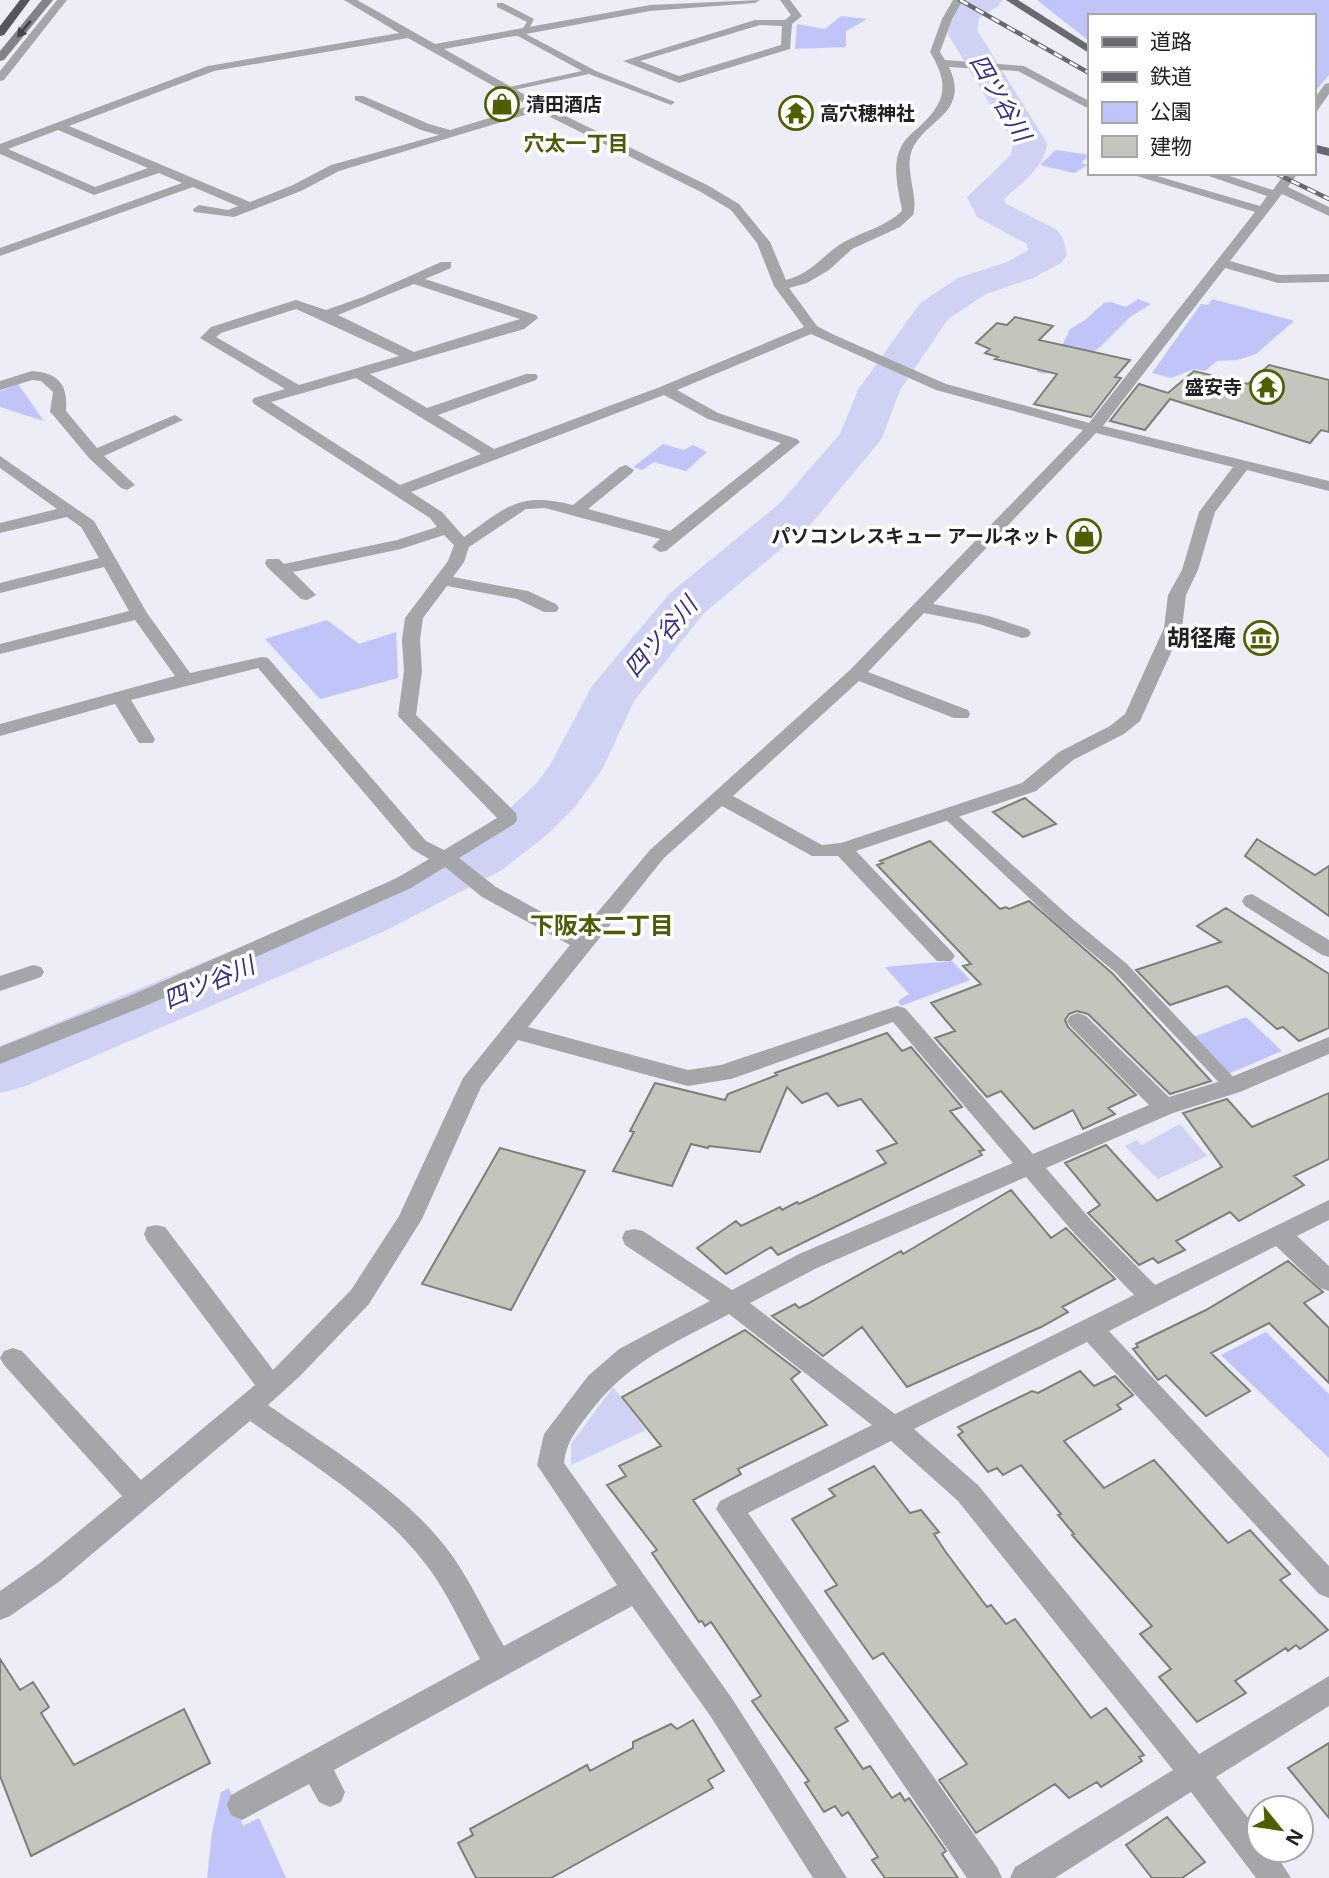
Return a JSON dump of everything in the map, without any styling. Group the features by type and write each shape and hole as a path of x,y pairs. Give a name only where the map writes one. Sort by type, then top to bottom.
{"highway":[{"path":"0,16 15,0"},
{"path":"0,33 25,0"}],"main road":[{"path":"1011,0 1088,49"}],"street":[{"path":"0,58 48,0"},
{"path":"0,78 62,0"},
{"path":"349,0 539,107 736,207 763,242 781,286 812,329 941,387 1093,428 1329,486"},
{"path":"435,47 650,8 755,0"},
{"path":"785,0 797,16 787,23 759,22 629,61 679,80 786,47 787,23"},
{"path":"781,286 802,280 824,267 847,246 895,224 908,212 904,157 908,146 948,101 951,90 942,63 935,52 947,19 958,0"},
{"path":"605,7 617,13"},
{"path":"0,149 212,68 410,34"},
{"path":"942,63 1020,68 1088,105"},
{"path":"1315,106 1329,86"},
{"path":"359,98 425,127 450,134"},
{"path":"199,209 229,214 297,188 335,168 539,107"},
{"path":"58,126 249,206"},
{"path":"0,149 94,191 158,169"},
{"path":"1140,175 1261,210"},
{"path":"1214,175 1277,191 1329,212"},
{"path":"0,1607 50,1572 249,1406 360,1297 410,1219 471,1084 583,943 657,854 856,674 1093,428 1290,175"},
{"path":"0,252 46,230 192,183"},
{"path":"1222,263 1278,279 1327,275"},
{"path":"326,315 368,300 446,265"},
{"path":"411,279 531,318 519,326 259,401 436,515 462,545"},
{"path":"297,390 207,338 216,330 296,304 326,315 413,356"},
{"path":"398,491 665,390 812,329"},
{"path":"357,372 493,455"},
{"path":"0,386 31,374 50,379 60,391 58,412 94,456 127,485"},
{"path":"425,414 531,377"},
{"path":"0,1056 142,999 392,889 455,865 507,820 506,813 407,716 413,671 411,640 414,618 456,562 462,545 522,505 545,503 666,542 792,442 713,416 665,390"},
{"path":"94,456 175,420"},
{"path":"0,461 88,524 139,614 186,679"},
{"path":"718,796 820,852 843,849 1029,787 1066,756 1117,730 1133,717 1172,628 1177,595 1190,570 1207,512 1224,486 1242,466"},
{"path":"576,511 626,470"},
{"path":"0,527 69,511"},
{"path":"307,595 277,566 401,544 449,528"},
{"path":"0,588 108,561"},
{"path":"443,580 522,595 550,608"},
{"path":"920,607 983,620 1022,633"},
{"path":"0,649 139,614"},
{"path":"0,730 186,679 262,662 419,845 455,865 489,892 583,943"},
{"path":"856,674 961,714"},
{"path":"120,697 146,739"},
{"path":"843,849 944,956"},
{"path":"1252,901 1329,950"},
{"path":"0,984 33,972"},
{"path":"514,1031 688,1078 723,1073 897,1013 1083,1227 1152,1297"},
{"path":"1078,1021 1165,1107"},
{"path":"831,1878 721,1707 550,1465 554,1442 597,1383 628,1356 808,1261 1165,1107 1232,1086 1329,1045"},
{"path":"986,1878 730,1509 1329,1209"},
{"path":"156,1234 271,1387"},
{"path":"1279,1234 1329,1281"},
{"path":"634,1237 730,1301 893,1427 968,1493 1195,1773 1275,1878"},
{"path":"1090,1328 1329,1585"},
{"path":"13,1358 140,1497"},
{"path":"249,1406 345,1474 402,1519 435,1554 499,1664"},
{"path":"242,1805 636,1590"},
{"path":"1026,1878 1329,1690"},
{"path":"315,1765 330,1792"}],"lane":[{"path":"500,5 531,20 522,33 547,52 587,72 671,102"},
{"path":"508,90 587,72"},
{"path":"948,814 1064,921 1121,968 1232,1086"}],"green space":[{"path":"1037,0 1329,0 1329,75 1315,92 1315,14 1088,14 1088,40"},
{"path":"841,16 867,19 846,31 846,47 795,49 797,24 825,29"},
{"path":"1056,150 1088,155 1081,163 1088,165 1074,173 1040,165"},
{"path":"1138,299 1151,304 1130,317 1099,348 1080,361 1062,364 1045,374 1036,372 1062,346 1070,329 1104,303 1111,302 1126,307"},
{"path":"1212,299 1294,321 1256,354 1237,360 1217,361 1205,371 1194,369 1171,378 1152,373 1201,304 1208,305"},
{"path":"18,384 44,421 0,407 0,391"},
{"path":"663,444 684,450 693,445 707,452 686,471 654,462 642,470 633,467"},
{"path":"327,620 359,644 396,632 398,678 320,699 265,639"},
{"path":"952,961 970,980 901,1006 898,1001 909,994 885,967"},
{"path":"1246,1017 1282,1051 1228,1074 1194,1037"},
{"path":"1266,1332 1329,1394 1329,1458 1221,1355"},
{"path":"229,1788 243,1826 259,1818 286,1878 207,1878 212,1833 221,1792"}],"shaded area":[{"path":"1180,1124 1207,1156 1158,1179 1125,1146 1137,1140 1142,1145"},
{"path":"613,1387 646,1430 571,1465 571,1444"}],"building":[{"path":"1015,317 1053,326 1039,340 1130,360 1115,377 1121,378 1091,417 1034,404 1057,374 995,359 998,357 985,353 990,349 976,343 997,323 1007,325"},
{"path":"1269,365 1329,380 1329,432 1321,430 1310,443 1170,399 1145,430 1110,421 1139,384 1168,393 1194,371 1248,384"},
{"path":"1025,798 1056,824 1023,837 993,812"},
{"path":"1257,839 1315,875 1329,866 1329,916 1245,856"},
{"path":"930,841 1000,909 1009,909 1029,901 1113,974 1211,1081 1170,1094 1088,1014 1077,1011 1069,1014 1065,1020 1068,1027 1136,1095 1108,1108 1115,1114 1083,1129 1073,1110 1034,1129 1001,1091 987,1097 935,1038 955,1031 931,1003 981,984 963,966 971,964 877,865 883,863 880,861"},
{"path":"1226,908 1329,974 1329,1028 1299,1041 1283,1027 1277,1029 1227,986 1170,1005 1136,970 1221,942 1197,926"},
{"path":"887,1033 902,1051 911,1047 962,1107 950,1111 984,1150 979,1151 982,1155 778,1255 771,1247 726,1274 697,1248 736,1221 741,1226 780,1207 782,1210 797,1202 799,1204 886,1163 877,1151 897,1143 861,1099 838,1106 827,1093 802,1103 787,1087 760,1152 691,1144 672,1186 613,1171 634,1132 630,1131 655,1083 725,1100 728,1094 777,1075 775,1073"},
{"path":"1329,1093 1329,1159 1294,1176 1304,1185 1239,1221 1230,1212 1176,1241 1185,1250 1158,1263 1153,1258 1139,1265 1088,1213 1100,1205 1065,1163 1106,1145 1157,1201 1222,1167 1183,1113 1227,1099 1252,1127"},
{"path":"500,1148 585,1171 511,1310 422,1284"},
{"path":"1011,1190 1051,1238 1066,1228 1115,1279 1062,1307 1068,1312 1041,1327 907,1387 862,1327 823,1356 772,1316 795,1304 799,1308 901,1251 903,1254"},
{"path":"1288,1261 1323,1292 1304,1303 1329,1328 1329,1383 1269,1323 1211,1353 1250,1391 1206,1416 1166,1375 1158,1380 1133,1349 1138,1347 1136,1344 1206,1310"},
{"path":"745,1330 800,1372 791,1379 827,1425 738,1469 741,1474 693,1500 848,1721 835,1728 863,1769 870,1766 892,1798 900,1793 905,1801 909,1798 946,1851 942,1854 958,1878 885,1878 872,1860 878,1857 848,1812 842,1816 835,1806 824,1812 805,1783 809,1781 752,1701 761,1696 711,1622 705,1626 702,1621 699,1622 652,1553 657,1550 607,1485 626,1476 619,1466 661,1446 622,1397"},
{"path":"1080,1371 1094,1386 1115,1376 1133,1395 1117,1405 1121,1409 1064,1441 1104,1488 1154,1460 1228,1543 1250,1530 1290,1574 1280,1580 1328,1630 1300,1649 1296,1645 1288,1651 1286,1648 1235,1681 1246,1693 1197,1722 1159,1677 1171,1669 1140,1634 1152,1626 1072,1535 1074,1534 1058,1515 1061,1514 1021,1465 1003,1475 997,1468 988,1472 958,1435 963,1432 958,1427 1032,1391 1038,1393"},
{"path":"874,1466 910,1513 921,1510 939,1532 934,1534 987,1607 991,1605 1006,1624 1015,1619 1091,1718 1106,1708 1144,1755 1139,1757 1142,1761 1101,1787 1097,1782 1069,1798 1055,1784 976,1833 939,1780 967,1764 883,1653 873,1659 825,1591 837,1585 792,1519 835,1496 829,1489"},
{"path":"0,1659 20,1690 33,1682 49,1707 41,1713 74,1765 184,1709 210,1763 31,1856 0,1776"},
{"path":"693,1720 724,1771 708,1780 713,1788 551,1878 476,1878 458,1843 473,1835 470,1829 587,1765 590,1771 633,1748 633,1742 671,1724 677,1729"},
{"path":"1329,1743 1329,1818 1315,1801 1315,1794 1309,1794 1288,1768"},
{"path":"1167,1817 1205,1862 1182,1878 1152,1878 1126,1845"}],"waterway":[{"name":"四ツ谷川","path":"0,1071 366,917 482,857 528,822 556,795 576,768 610,697 687,603 795,514 860,438 879,390 934,311 972,286 1020,270 1048,255 1044,238 990,209 985,197 1028,158 1030,143 962,30 963,20 968,12 988,0"}],"railway":[{"path":"960,0 1088,72"},
{"path":"1279,175 1329,199"}],"place":[{"name":"清田酒店","path":"502,104"},
{"name":"高穴穂神社","path":"796,113"},
{"name":"盛安寺","path":"1267,387"},
{"name":"パソコンレスキュー アールネット","path":"1084,536"},
{"name":"胡径庵","path":"1261,638"}],"district":[{"name":"穴太一丁目","path":"576,144"},
{"name":"下阪本二丁目","path":"602,926"}]}
